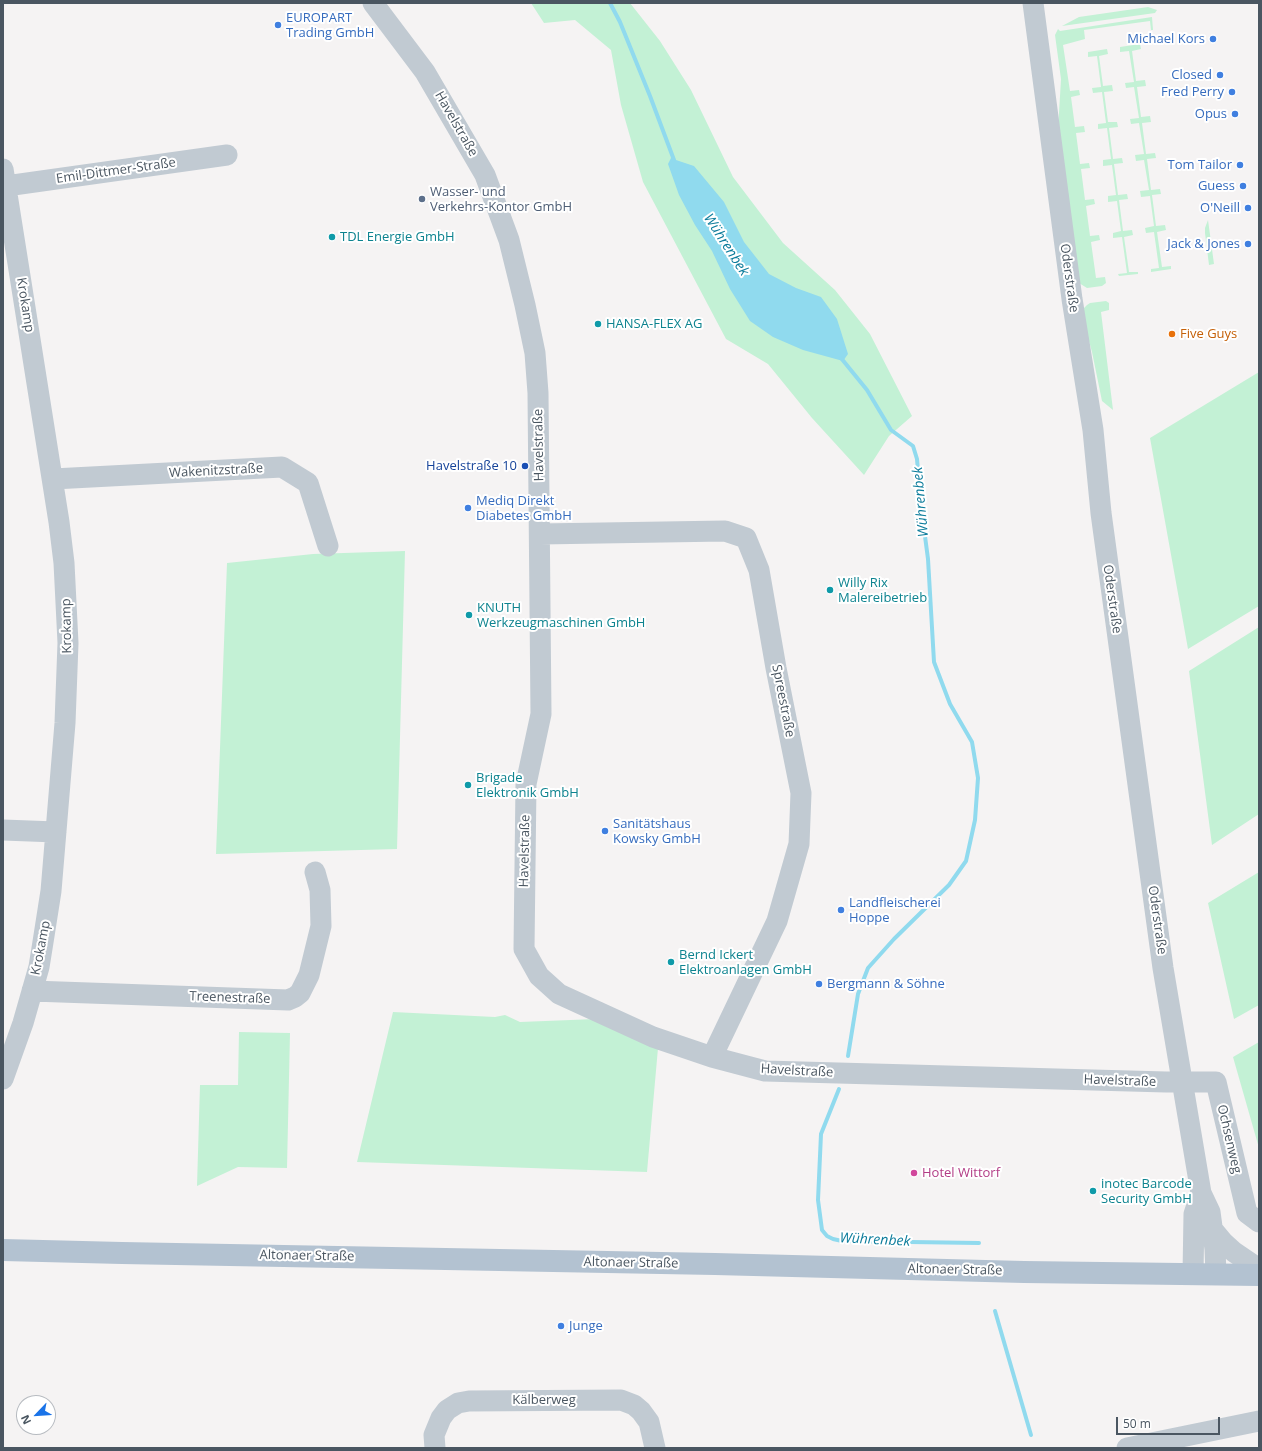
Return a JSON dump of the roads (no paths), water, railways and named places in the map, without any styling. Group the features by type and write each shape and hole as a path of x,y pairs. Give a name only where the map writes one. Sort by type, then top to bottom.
{"main road":[{"name":"Altonaer Straße","path":"3,1250 1024,1272 1259,1275"}],"street":[{"name":"Havelstraße","path":"373,3 425,72 450,112 485,175 509,240 526,305 535,354 538,393 541,714 526,784 524,949 539,976 559,994 653,1037 712,1057 765,1072 1166,1082 1183,1081"},
{"name":"Oderstraße","path":"1033,3 1072,299 1092,430 1100,513 1162,960 1201,1193 1210,1212 1213,1230 1216,1274"},
{"name":"Emil-Dittmer-Straße","path":"4,178 227,156"},
{"name":"Krokamp","path":"3,1079 13,1053 32,991 44,942 51,891 65,723 68,643 64,563 53,479 4,178"},
{"name":"Wakenitzstraße","path":"53,479 282,467 308,482 328,546"},
{"name":"Spreestraße","path":"540,534 725,531 746,538 759,570 776,668 800,784 800,844 778,921 712,1057"},
{"path":"3,830 56,832"},
{"name":"Treenestraße","path":"32,991 288,1000 295,997 303,988 309,975 321,926 320,890 315,872"},
{"name":"Ochsenweg","path":"1183,1081 1216,1082 1247,1213 1259,1222"},
{"name":"Oderstraße","path":"1193,1274 1194,1214 1201,1193"},
{"path":"1213,1230 1234,1252 1259,1269"},
{"name":"Kälberweg","path":"435,1448 434,1435 441,1418 447,1410 458,1403 469,1401 591,1400 621,1400 634,1405 641,1411 649,1422 655,1448"},
{"path":"1127,1448 1189,1442 1259,1421"}],"water":[{"path":"672,156 676,160 694,166 724,202 744,242 769,274 796,288 821,297 837,319 848,354 843,361 803,350 773,337 750,321 730,289 712,251 695,225 679,195 668,164"}],"waterway":[{"name":"Wührenbek","path":"610,3 620,22 674,160"},
{"name":"Wührenbek","path":"841,358 867,390 891,430 913,446 917,459 928,559 934,662 950,704 972,742 978,778 975,820 966,861 949,885 894,939 868,968 858,994 848,1056"},
{"name":"Wührenbek","path":"839,1089 821,1134 818,1200 822,1230 827,1236 842,1241 979,1243"},
{"name":"Wührenbek","path":"995,1311 1031,1435"}],"place":[{"name":"EUROPART Trading GmbH","path":"278,25"},
{"name":"Michael Kors","path":"1213,39"},
{"name":"Closed","path":"1220,75"},
{"name":"Fred Perry","path":"1232,92"},
{"name":"Opus","path":"1235,114"},
{"name":"Tom Tailor","path":"1240,165"},
{"name":"Guess","path":"1243,186"},
{"name":"Wasser- und Verkehrs-Kontor GmbH","path":"422,199"},
{"name":"O'Neill","path":"1248,208"},
{"name":"TDL Energie GmbH","path":"332,237"},
{"name":"Jack & Jones","path":"1248,244"},
{"name":"HANSA-FLEX AG","path":"598,324"},
{"name":"Five Guys","path":"1172,334"},
{"name":"Havelstraße 10","path":"525,466"},
{"name":"Mediq Direkt Diabetes GmbH","path":"468,508"},
{"name":"Willy Rix Malereibetrieb","path":"830,590"},
{"name":"KNUTH Werkzeugmaschinen GmbH","path":"469,615"},
{"name":"Brigade Elektronik GmbH","path":"468,785"},
{"name":"Sanitätshaus Kowsky GmbH","path":"605,831"},
{"name":"Landfleischerei Hoppe","path":"841,910"},
{"name":"Bernd Ickert Elektroanlagen GmbH","path":"671,962"},
{"name":"Bergmann & Söhne","path":"819,984"},
{"name":"Hotel Wittorf","path":"914,1173"},
{"name":"inotec Barcode Security GmbH","path":"1093,1191"},
{"name":"Junge","path":"561,1326"}]}
